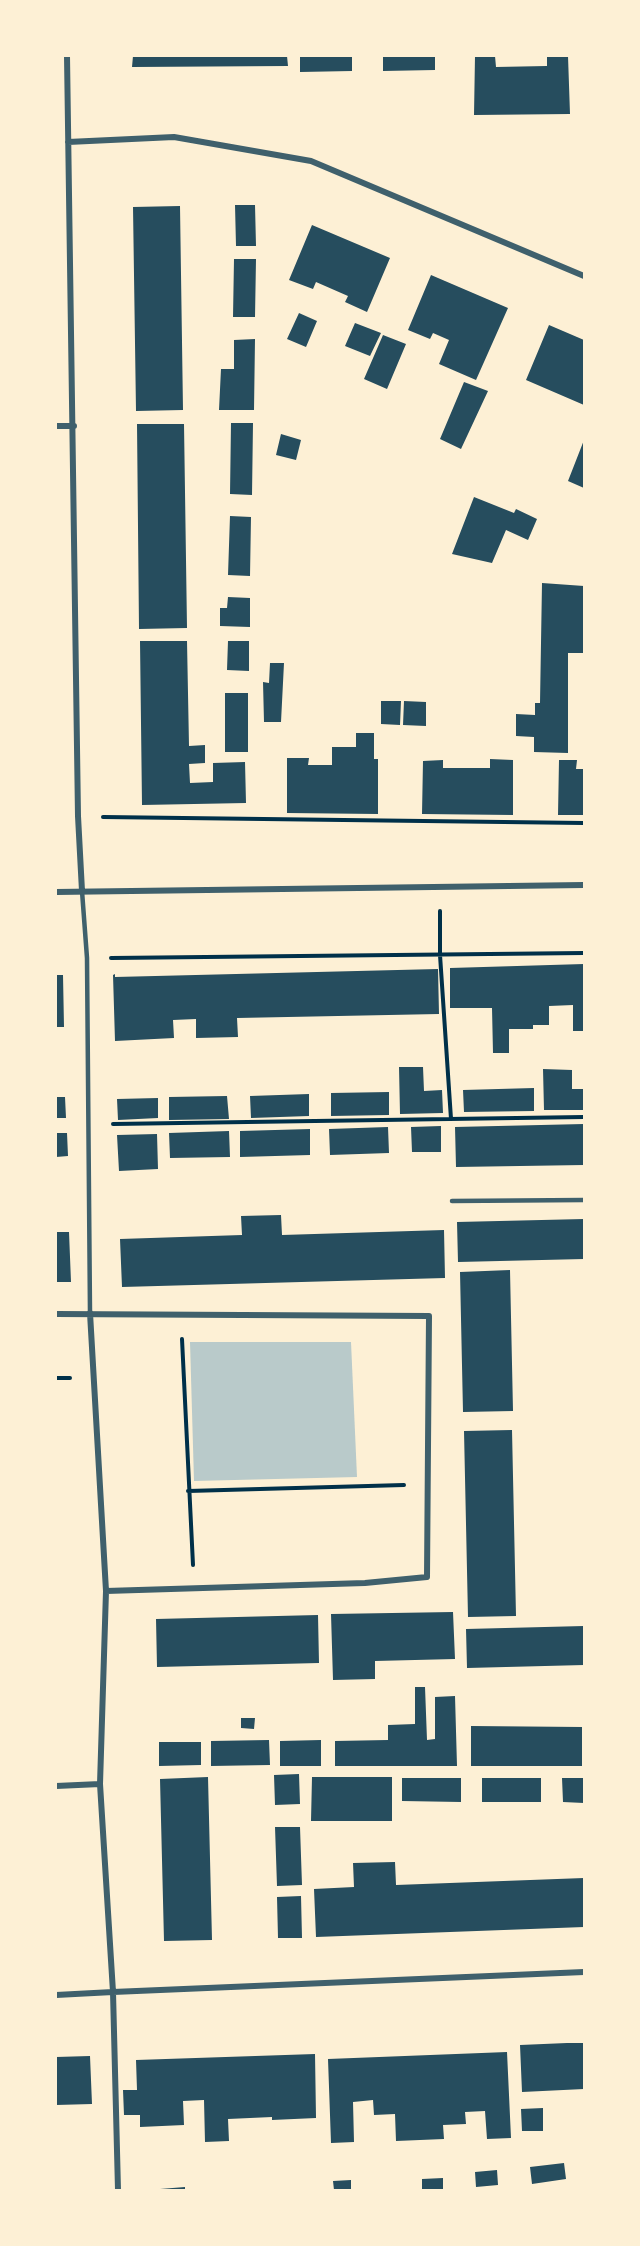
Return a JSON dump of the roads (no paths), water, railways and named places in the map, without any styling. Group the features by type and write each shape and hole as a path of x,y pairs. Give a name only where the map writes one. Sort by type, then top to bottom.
{"street":[{"path":"67,56 78,816 82,891"},
{"path":"68,142 174,137 311,160 585,276"},
{"path":"56,426 74,426"},
{"path":"56,892 585,885"},
{"path":"90,1313 106,1591 100,1784 113,1992 118,2190"},
{"path":"56,1314 429,1316 427,1577 365,1583 106,1591"},
{"path":"56,1786 100,1784"},
{"path":"56,1995 585,1972"}],"lane":[{"path":"82,891 87,958 90,1313"},
{"path":"452,1202 585,1200"}]}
